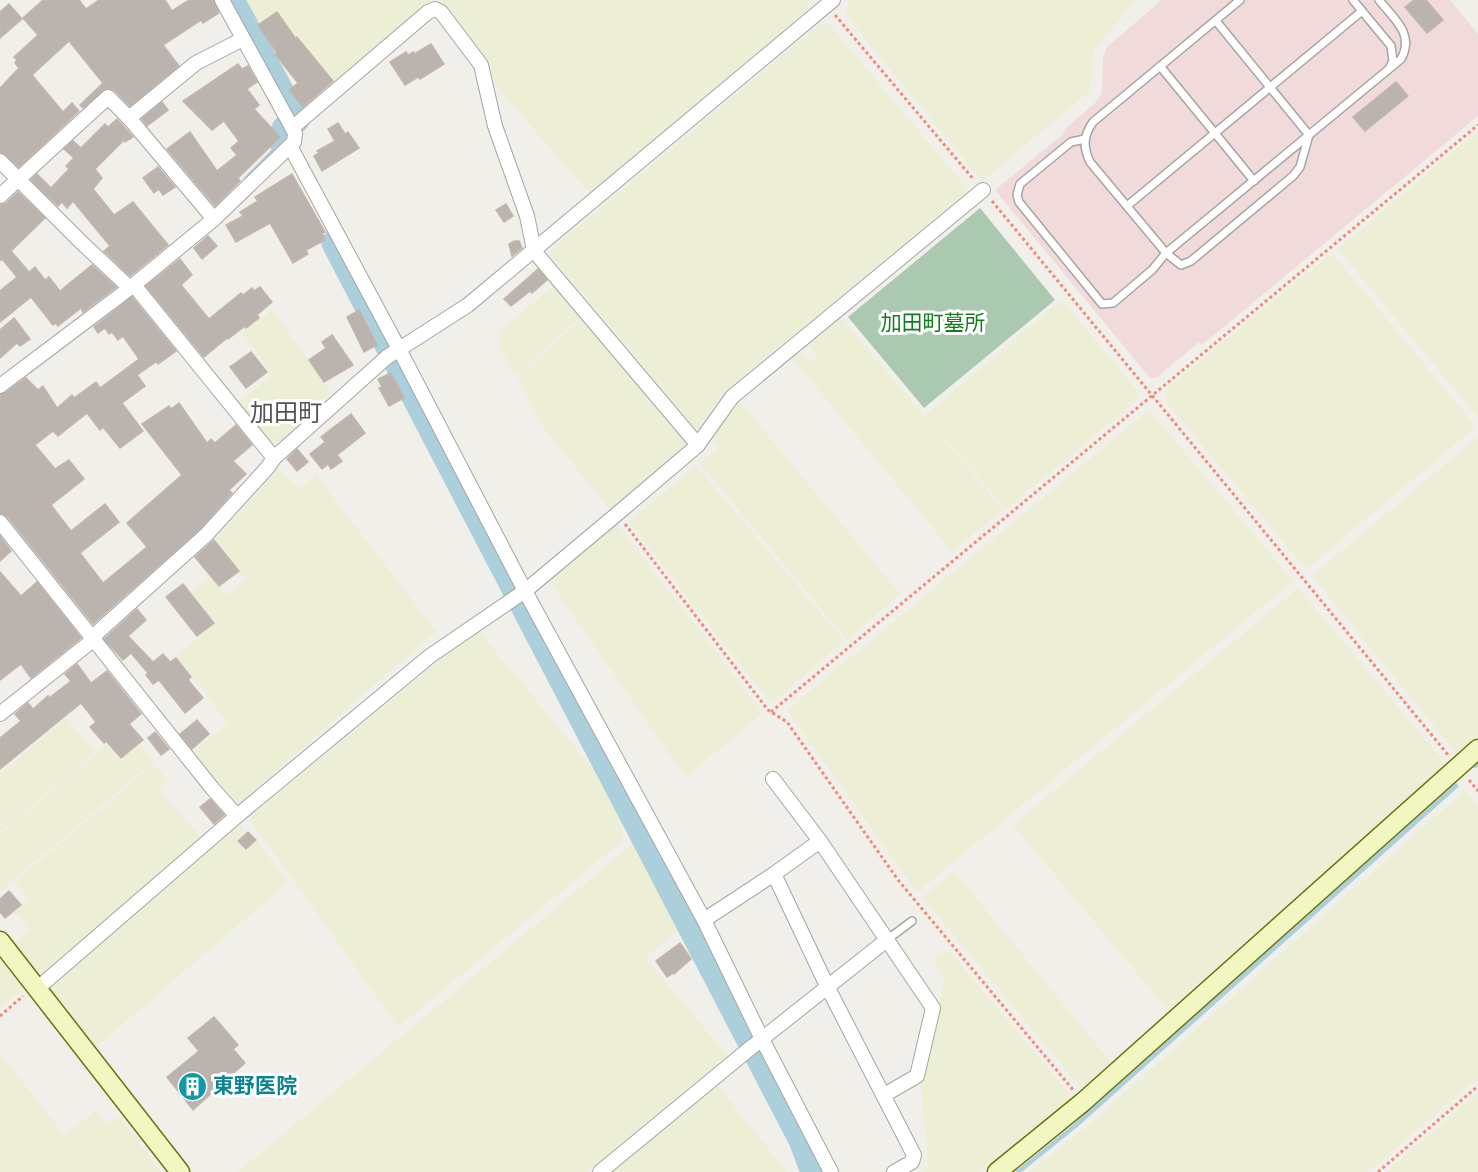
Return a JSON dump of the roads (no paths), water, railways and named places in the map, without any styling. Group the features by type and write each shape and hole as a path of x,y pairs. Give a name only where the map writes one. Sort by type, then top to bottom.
{"street":[{"path":"0,386 132,287 214,219 294,142 295,133 222,0"},
{"path":"0,714 88,644 206,535 274,458 395,352 468,305 830,3"},
{"path":"292,128 428,12 435,9 441,12 481,65 495,126 527,216 534,250 698,445"},
{"path":"129,118 196,63 243,39"},
{"path":"0,196 108,97 129,118 214,219"},
{"path":"290,146 520,594 704,920 756,1044 831,1172"},
{"path":"0,161 17,180 132,287 274,458"},
{"path":"38,988 237,816 430,656 520,594 618,514 698,445 732,397 983,190"},
{"path":"0,522 212,788 237,816"},
{"path":"997,1172 1083,1102 1478,749"},
{"path":"773,779 820,841 933,1008 918,1076 884,1095"},
{"path":"704,920 820,841"},
{"path":"774,874 828,988 914,1155 912,1162 894,1172"},
{"path":"600,1172 888,939"},
{"path":"0,941 180,1172"}],"lane":[{"path":"1240,0 1093,122 1088,129 1084,150 1090,162 1166,253 1181,265 1191,261 1293,176 1300,167 1310,135"},
{"path":"1353,0 1391,46 1393,61 1390,67"},
{"path":"1085,139 1071,142 1020,184 1017,195 1019,202 1102,304 1113,303 1152,270 1166,253 1401,59 1406,51 1407,38 1401,26 1379,0"},
{"path":"1127,206 1362,11"},
{"path":"1216,21 1310,135"},
{"path":"1160,66 1254,181"},
{"path":"888,939 912,921"}],"waterway":[{"path":"231,0 296,120"},
{"path":"282,141 285,129"},
{"path":"246,179 282,139"},
{"path":"335,243 802,1140 814,1172"},
{"path":"1475,766 1478,763"},
{"path":"1018,1172 1075,1126 1456,786"}],"place":[{"name":"東野医院","path":"192,1086"}],"district":[{"name":"加田町","path":"286,413"}],"park label":[{"name":"加田町墓所","path":"933,323"}]}
